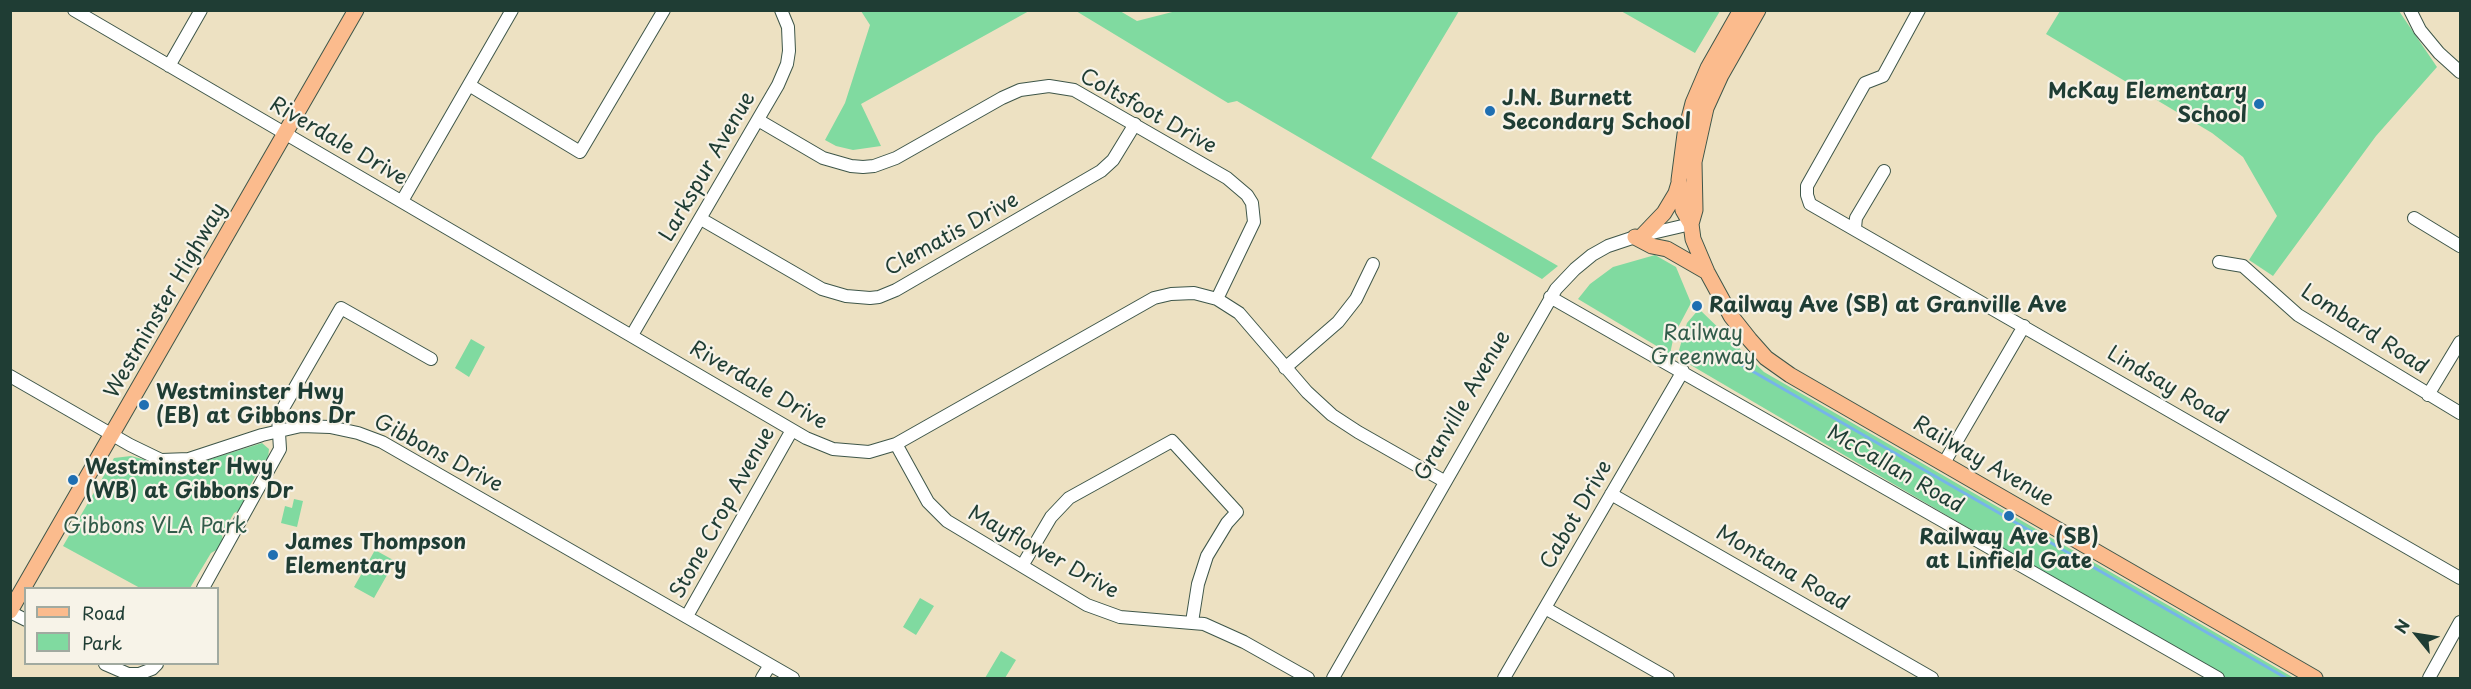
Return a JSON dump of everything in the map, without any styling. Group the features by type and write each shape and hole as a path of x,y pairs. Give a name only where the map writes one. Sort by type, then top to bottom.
{"main road":[{"name":"Westminster Highway","path":"10,611 356,10"},
{"path":"1707,272 1667,249 1652,246 1639,236 1664,213 1676,193 1685,134 1693,103 1713,60 1741,10"},
{"path":"1691,224 1695,210 1694,162 1706,108 1720,75 1758,10"},
{"path":"1679,180 1683,210 1691,224"},
{"name":"Railway Avenue","path":"1691,224 1693,239 1707,272 1731,316 1766,358 1790,375 2315,678"}],"street":[{"name":"Riverdale Drive","path":"74,10 285,135 818,443 843,450 869,452 896,444 1154,298 1171,294 1194,293 1217,299 1239,313 1320,406 1345,424 1444,481"},
{"path":"169,66 201,10"},
{"path":"402,201 513,10"},
{"path":"469,86 580,152 664,10"},
{"name":"Larkspur Avenue","path":"632,335 778,85 787,64 789,39 788,27 782,10"},
{"name":"Lindsay Road","path":"1919,10 1882,75 1865,83 1807,186 1810,204 2460,578"},
{"path":"2410,10 2420,30 2439,53 2459,68"},
{"name":"Coltsfoot Drive","path":"758,120 823,158 851,166 874,166 896,158 1002,98 1036,87 1060,87 1074,90 1227,178 1240,188 1252,203 1254,213 1252,228 1217,299"},
{"name":"Clematis Drive","path":"701,219 822,289 846,296 879,297 896,290 1085,182 1113,160 1135,124"},
{"path":"1855,228 1856,218 1884,171"},
{"path":"2414,218 2460,246"},
{"name":"Granville Avenue","path":"1333,678 1550,297 1575,268 1608,246 1691,224"},
{"name":"Lombard Road","path":"2219,262 2242,266 2298,315 2460,413"},
{"path":"1285,368 1342,317 1356,299 1373,264"},
{"name":"McCallan Road","path":"1550,297 2218,678"},
{"path":"204,587 280,449 278,417 341,308 431,359"},
{"path":"1944,464 2024,326"},
{"path":"2428,395 2460,342"},
{"name":"Cabot Drive","path":"1504,678 1683,371"},
{"name":"Gibbons Drive","path":"10,376 149,456 169,461 211,453 278,431 301,426 330,427 358,433 382,442 793,678"},
{"name":"Stone Crop Avenue","path":"687,616 792,430"},
{"path":"1022,566 1051,517 1069,498 1172,441 1237,512 1227,523 1207,556 1198,584 1192,622"},
{"name":"Mayflower Drive","path":"896,444 928,502 957,529 1102,612 1133,619 1192,622 1229,634 1308,678"},
{"name":"Montana Road","path":"1611,494 1913,673 1932,678"},
{"path":"1545,609 1668,678"},
{"path":"10,611 24,619"},
{"path":"2428,678 2460,622"},
{"path":"109,665 128,674 139,675 155,665"},
{"path":"762,678 770,666"}],"green space":[{"path":"1180,10 1459,11 1371,158 1558,266 1542,279 1237,101 1228,103 1076,11 1120,11 1137,21"},
{"path":"861,11 1029,11 861,104 881,146 853,150 836,146 825,140 845,103 870,25"},
{"path":"1621,11 1720,11 1695,53"},
{"path":"2060,11 2399,11 2437,67 2376,136 2273,276 2249,260 2277,216 2243,157 2212,133 2046,34"},
{"path":"1655,255 1676,267 1691,303 1674,335 1670,354 1578,299 1590,284 1613,267"},
{"name":"Railway Greenway","path":"1699,309 1764,372 2294,678 2224,678 1677,357 1687,323"},
{"path":"471,339 485,347 469,377 455,368"},
{"name":"Gibbons VLA Park","path":"262,443 269,449 268,459 265,460 245,494 242,509 234,513 222,534 223,543 220,548 211,553 191,587 138,587 63,546 114,458 131,456 179,469"},
{"path":"294,499 303,501 297,527 281,523 285,506 292,508"},
{"path":"375,550 395,561 374,598 354,587"},
{"path":"920,598 934,606 916,635 903,627"},
{"path":"1001,651 1016,660 1005,678 985,678"}],"waterway":[{"path":"1733,360 2286,678"}],"place":[{"name":"McKay Elementary School","path":"2259,104"},
{"name":"J.N. Burnett Secondary School","path":"1490,111"},
{"name":"Railway Ave (SB) at Granville Ave","path":"1697,306"},
{"name":"Westminster Hwy (EB) at Gibbons Dr","path":"144,405"},
{"name":"Westminster Hwy (WB) at Gibbons Dr","path":"73,480"},
{"name":"Railway Ave (SB) at Linfield Gate","path":"2009,516"},
{"name":"James Thompson Elementary","path":"273,555"}]}
